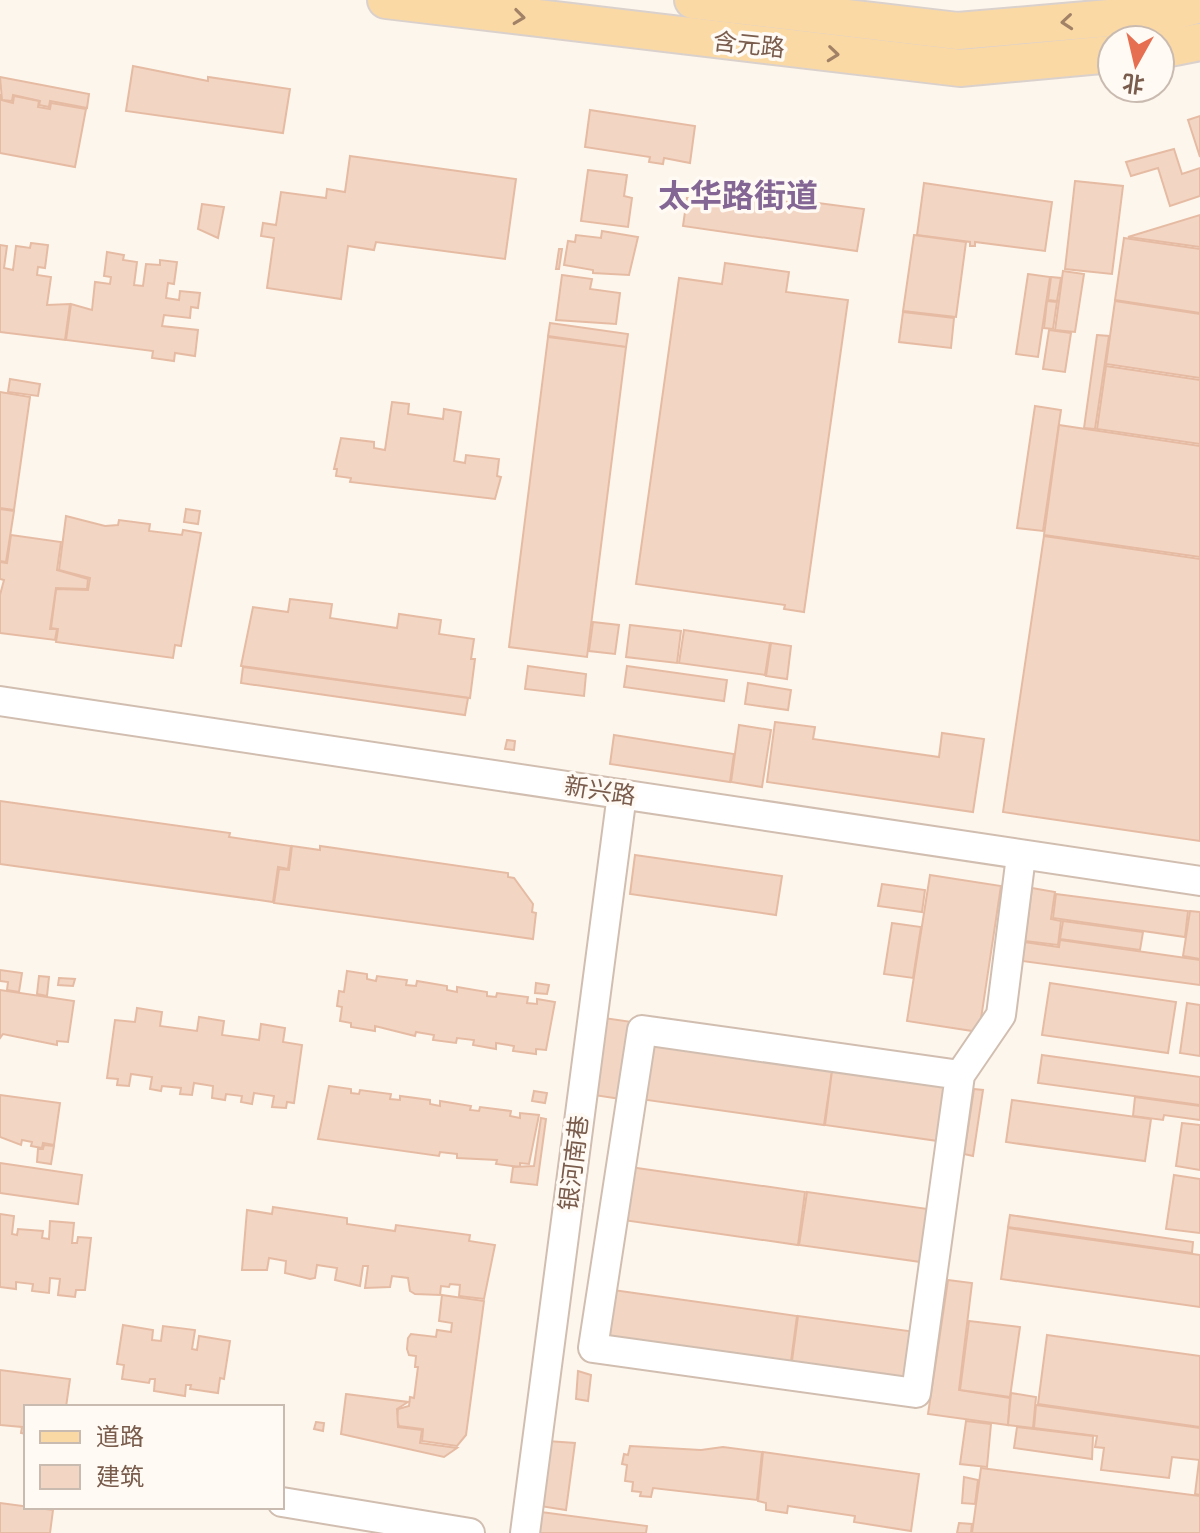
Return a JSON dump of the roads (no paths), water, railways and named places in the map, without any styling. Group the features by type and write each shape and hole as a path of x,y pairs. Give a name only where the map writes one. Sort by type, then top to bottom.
{"main road":[{"name":"含元路","path":"386,0 960,68 1096,55"},
{"name":"含元路","path":"693,0 958,31 1176,6"},
{"path":"1176,47 1200,42"}],"street":[{"name":"新兴路","path":"0,701 1200,881"},
{"name":"银河南巷","path":"525,1533 622,794"},
{"path":"960,1075 642,1030 593,1348 916,1393 960,1075 1001,1015 1021,856"},
{"path":"284,1502 470,1533"}],"district":[{"name":"太华路街道","path":"738,196"}]}
